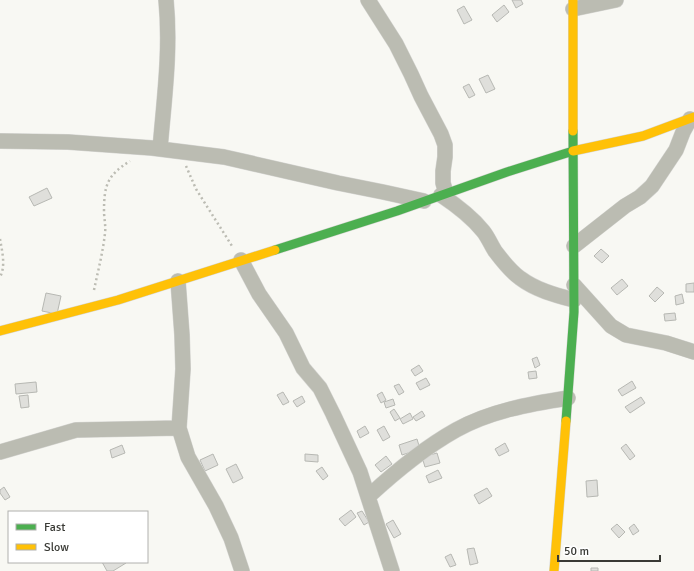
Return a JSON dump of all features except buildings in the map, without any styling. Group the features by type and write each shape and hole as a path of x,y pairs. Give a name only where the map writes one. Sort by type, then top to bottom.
{"street":[{"path":"154,149 167,61 169,24 166,0"},
{"path":"368,0 396,44 441,134 445,146 446,157 443,171 444,194 483,231 496,252 519,278 538,289 574,300"},
{"path":"554,571 568,398 574,300 573,5 616,0"},
{"path":"0,331 118,300 241,260 285,248 507,172 574,151 643,136 692,118"},
{"path":"574,246 625,206 640,197 652,186 676,150 682,132 692,118"},
{"path":"0,141 68,142 154,149 224,157 424,201"},
{"path":"241,260 259,294 286,333 303,368 320,388 360,472 392,571"},
{"path":"178,281 183,369 179,428 188,457 216,506 231,538 242,571"},
{"path":"574,285 610,326 626,335 692,350"},
{"path":"369,496 396,471 428,447 457,429 485,417 525,405 568,398"},
{"path":"0,452 76,430 179,428"}],"path":[{"path":"90,307 102,254 105,231 105,196 107,183 114,172 154,149"},
{"path":"182,152 186,166 196,188 241,260"},
{"path":"0,239 3,257 2,274 0,277"}],"traffic: fast":[{"path":"566,421 574,312 573,131"},
{"path":"275,250 397,211 507,172 573,151"}],"traffic: slow":[{"path":"573,0 573,131"},
{"path":"573,151 643,136 694,117"},
{"path":"0,331 118,300 275,250"},
{"path":"554,571 566,421"}]}
